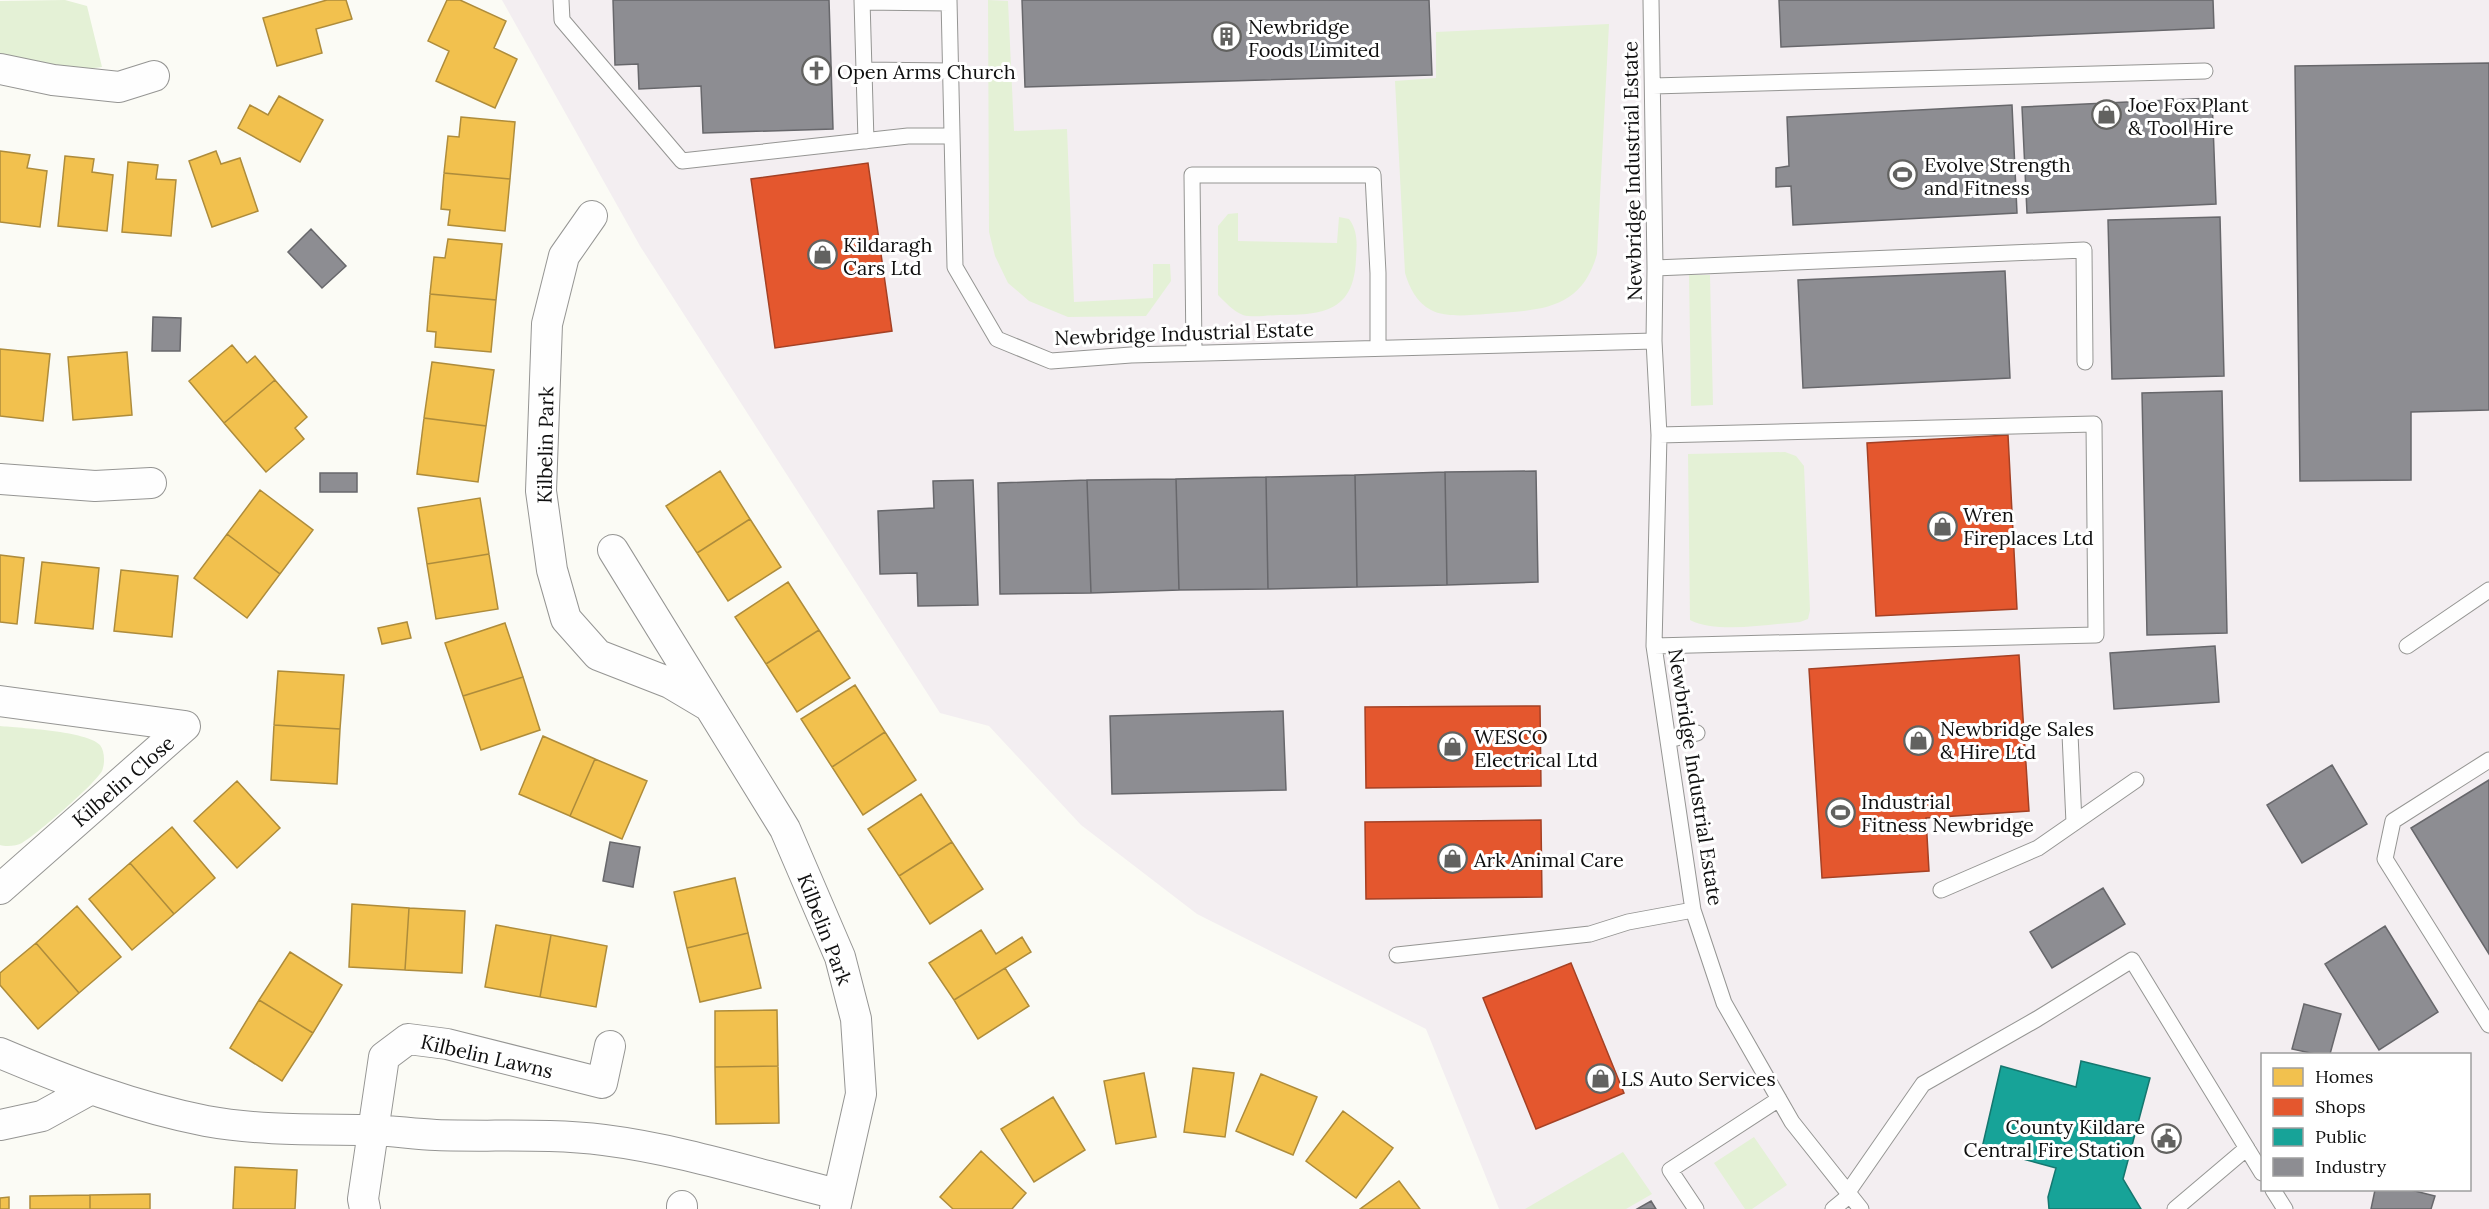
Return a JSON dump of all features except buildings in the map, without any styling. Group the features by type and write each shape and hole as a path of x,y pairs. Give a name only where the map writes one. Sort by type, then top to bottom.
{"street":[{"path":"0,69 53,80 119,87 154,76"},
{"name":"Kilbelin Park","path":"592,216 564,256 548,324 541,491 552,570 566,619 598,655 670,683 710,706"},
{"path":"0,479 95,486 151,483"},
{"name":"Kilbelin Park","path":"613,550 785,829 840,957 856,1019 861,1094 836,1201"},
{"name":"Kilbelin Close","path":"0,701 185,726 1,888"},
{"name":"Kilbelin Lawns","path":"365,1209 363,1199 384,1057 408,1039 447,1044 602,1083 610,1046"},
{"path":"0,1053 90,1089 206,1121 291,1130 375,1130 604,1140 699,1156 836,1201"},
{"path":"0,1125 42,1116 90,1089"}],"lane":[{"path":"561,0 562,20 682,161 908,136 952,136"},
{"name":"Newbridge Industrial Estate","path":"1651,0 1654,341 1659,435 1654,646 1693,910 1724,1003 1792,1122 1861,1209"},
{"path":"866,141 862,1 949,2"},
{"name":"Newbridge Industrial Estate","path":"949,2 955,267 997,339 1051,361 1194,353 1654,341"},
{"path":"864,70 950,71"},
{"path":"1653,86 2205,71"},
{"path":"1194,353 1192,175 1373,175 1378,273 1378,348"},
{"path":"1655,268 2084,250 2085,362"},
{"path":"1654,646 2096,635 2094,424 1659,435"},
{"path":"2407,646 2489,590"},
{"path":"1668,740 1697,733"},
{"path":"2070,734 2074,823"},
{"path":"2489,760 2393,821 2385,859 2489,1025"},
{"path":"1941,890 2038,848 2136,780"},
{"path":"1397,955 1590,934 1628,922 1693,910"},
{"path":"1833,1209 1849,1194 1923,1084 2037,1019 2132,960 2261,1171"},
{"path":"1696,1209 1670,1170 1779,1099"},
{"path":"2175,1209 2247,1148"},
{"path":"2274,1191 2285,1209"}],"shaded area":[{"path":"502,0 2489,0 2489,1209 1499,1209 1426,1029 1197,914 1081,825 989,726 940,713 640,246"}],"green space":[{"path":"65,0 87,6 102,67 79,70 0,55 0,1"},
{"path":"988,0 1008,1 1014,131 1067,129 1074,302 1153,298 1153,264 1170,264 1171,281 1146,316 1068,317 1029,301 1008,283 995,256 989,232"},
{"path":"1609,24 1597,254 1590,273 1580,287 1568,297 1539,309 1458,315 1437,313 1426,307 1414,294 1405,273 1395,81 1436,78 1436,32"},
{"path":"1238,213 1238,241 1337,243 1339,217 1349,219 1357,243 1356,259 1354,276 1343,300 1323,311 1310,314 1251,316 1243,315 1233,309 1218,295 1218,226 1228,214"},
{"path":"1689,275 1710,275 1713,405 1691,406"},
{"path":"1785,452 1796,456 1804,466 1810,610 1808,619 1800,622 1729,627 1701,624 1690,620 1688,454"},
{"path":"0,726 82,736 100,745 104,758 102,771 77,798 29,838 20,844 11,846 0,845"},
{"path":"1754,1137 1787,1185 1752,1209 1745,1209 1714,1163"},
{"path":"1623,1152 1652,1194 1626,1209 1525,1209"}],"place":[{"name":"Newbridge Foods Limited","path":"1227,37"},
{"name":"Open Arms Church","path":"816,71"},
{"name":"Joe Fox Plant & Tool Hire","path":"2107,115"},
{"name":"Evolve Strength and Fitness","path":"1903,175"},
{"name":"Kildaragh Cars Ltd","path":"822,255"},
{"name":"Wren Fireplaces Ltd","path":"1942,526"},
{"name":"Newbridge Sales & Hire Ltd","path":"1919,740"},
{"name":"WESCO Electrical Ltd","path":"1453,747"},
{"name":"Industrial Fitness Newbridge","path":"1840,812"},
{"name":"Ark Animal Care","path":"1453,859"},
{"name":"LS Auto Services","path":"1600,1078"},
{"name":"County Kildare Central Fire Station","path":"2166,1138"}]}
